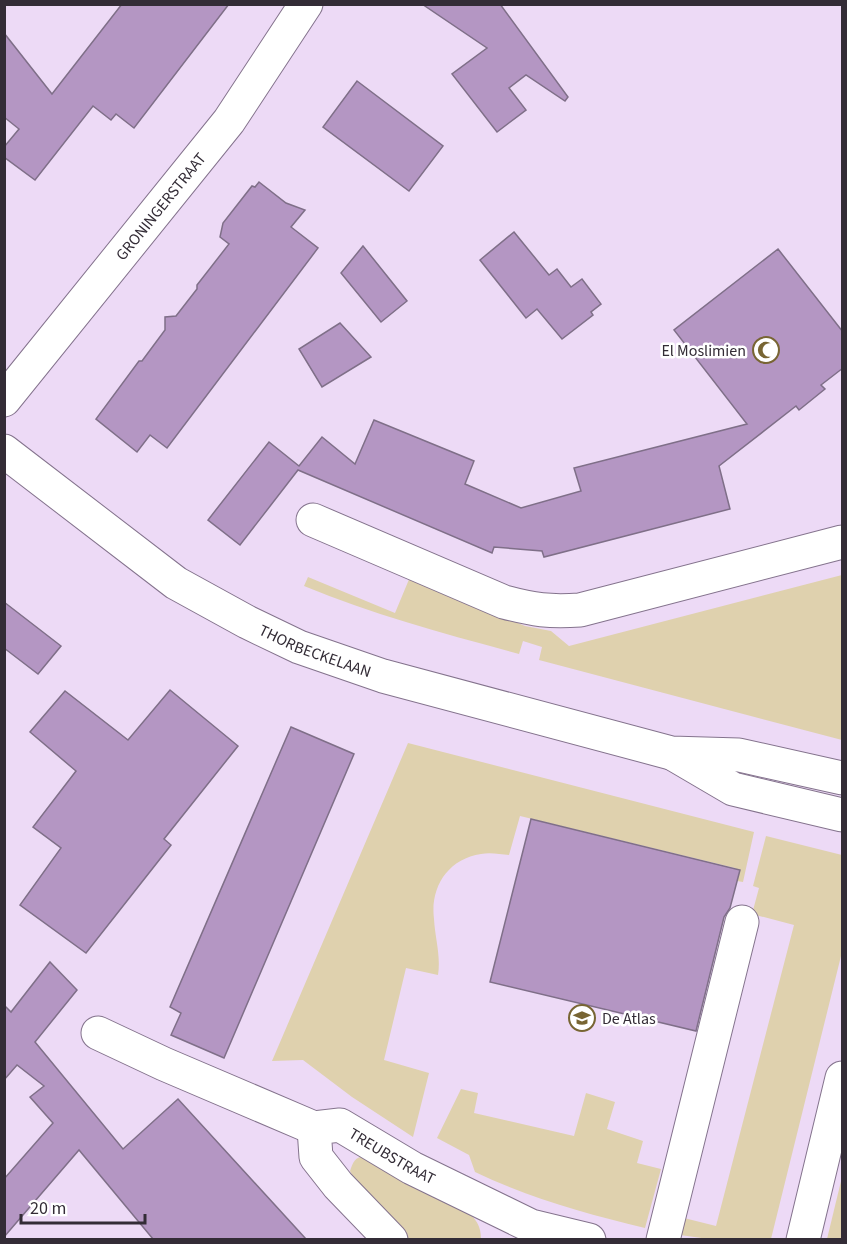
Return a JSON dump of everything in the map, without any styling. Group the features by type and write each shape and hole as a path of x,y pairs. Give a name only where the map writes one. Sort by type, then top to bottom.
{"street":[{"name":"GRONINGERSTRAAT","path":"4,400 229,121 306,4"},
{"name":"THORBECKELAAN","path":"4,451 176,583 299,648 383,676 671,753 740,755 843,778"},
{"path":"313,520 504,602 534,610 553,612 580,610 843,542"},
{"name":"THORBECKELAAN","path":"671,753 733,789 843,815"},
{"path":"663,1239 742,922"},
{"path":"98,1033 164,1064 314,1128 316,1157 338,1185 391,1239"},
{"path":"803,1239 843,1078"},
{"name":"TREUBSTRAAT","path":"314,1128 340,1125 524,1233 589,1239"}],"shaded area":[{"path":"842,575 842,740 539,660 542,647 523,641 519,654 384,615 304,586 308,577 395,613 410,577 525,626 551,631 569,646"},
{"path":"408,743 754,832 743,882 737,881 738,870 735,868 520,816 509,855 481,854 469,857 451,868 438,886 435,896 438,975 406,968 384,1060 429,1073 413,1137 352,1097 303,1060 272,1061"},
{"path":"766,836 842,855 842,952 771,1239 716,1240 680,1235 684,1218 716,1226 794,925 752,914 759,888 753,886"},
{"path":"461,1089 478,1093 474,1113 574,1136 586,1093 615,1102 607,1129 643,1141 637,1163 661,1169 645,1228 558,1204 516,1190 475,1172 469,1155 437,1138"},
{"path":"365,1156 466,1210 477,1223 481,1239 409,1239 354,1179 350,1171 352,1165 355,1160"},
{"path":"842,1177 842,1239 827,1239"}],"building":[{"path":"122,4 229,4 134,128 116,114 111,120 93,106 35,180 4,157 4,147 19,129 4,117 4,33 52,94"},
{"path":"422,4 500,4 568,97 565,101 526,75 509,88 526,110 497,132 452,74 487,48"},
{"path":"357,81 443,146 409,191 323,127"},
{"path":"259,182 286,203 305,210 291,227 318,248 167,448 150,435 137,452 96,419 165,330 165,317 176,316 229,244 220,237 223,223 252,186 255,187"},
{"path":"514,232 549,275 557,269 571,287 582,279 601,304 591,312 593,315 562,339 537,309 526,318 480,260"},
{"path":"363,246 407,301 381,322 341,273"},
{"path":"778,249 843,332 843,368 821,385 825,389 799,410 796,406 719,466 730,509 544,557 542,551 494,547 492,553 298,470 240,545 208,520 269,442 299,466 322,437 355,464 374,420 474,461 465,484 521,508 581,491 574,468 747,424 674,330"},
{"path":"340,323 371,357 322,387 299,349"},
{"path":"4,602 61,646 38,674 4,648"},
{"path":"170,690 238,746 164,839 171,845 86,953 20,905 61,848 33,827 76,771 30,732 65,691 128,740"},
{"path":"291,727 354,754 224,1058 171,1035 181,1013 170,1007"},
{"path":"531,819 740,870 730,908 724,917 696,1031 490,982"},
{"path":"50,962 77,990 35,1042 123,1149 178,1099 306,1239 153,1239 79,1150 4,1237 4,1179 53,1123 30,1097 44,1086 17,1065 4,1080 4,1005 11,1012"}],"place":[{"name":"El Moslimien","path":"766,350"},
{"name":"De Atlas","path":"582,1018"}]}
